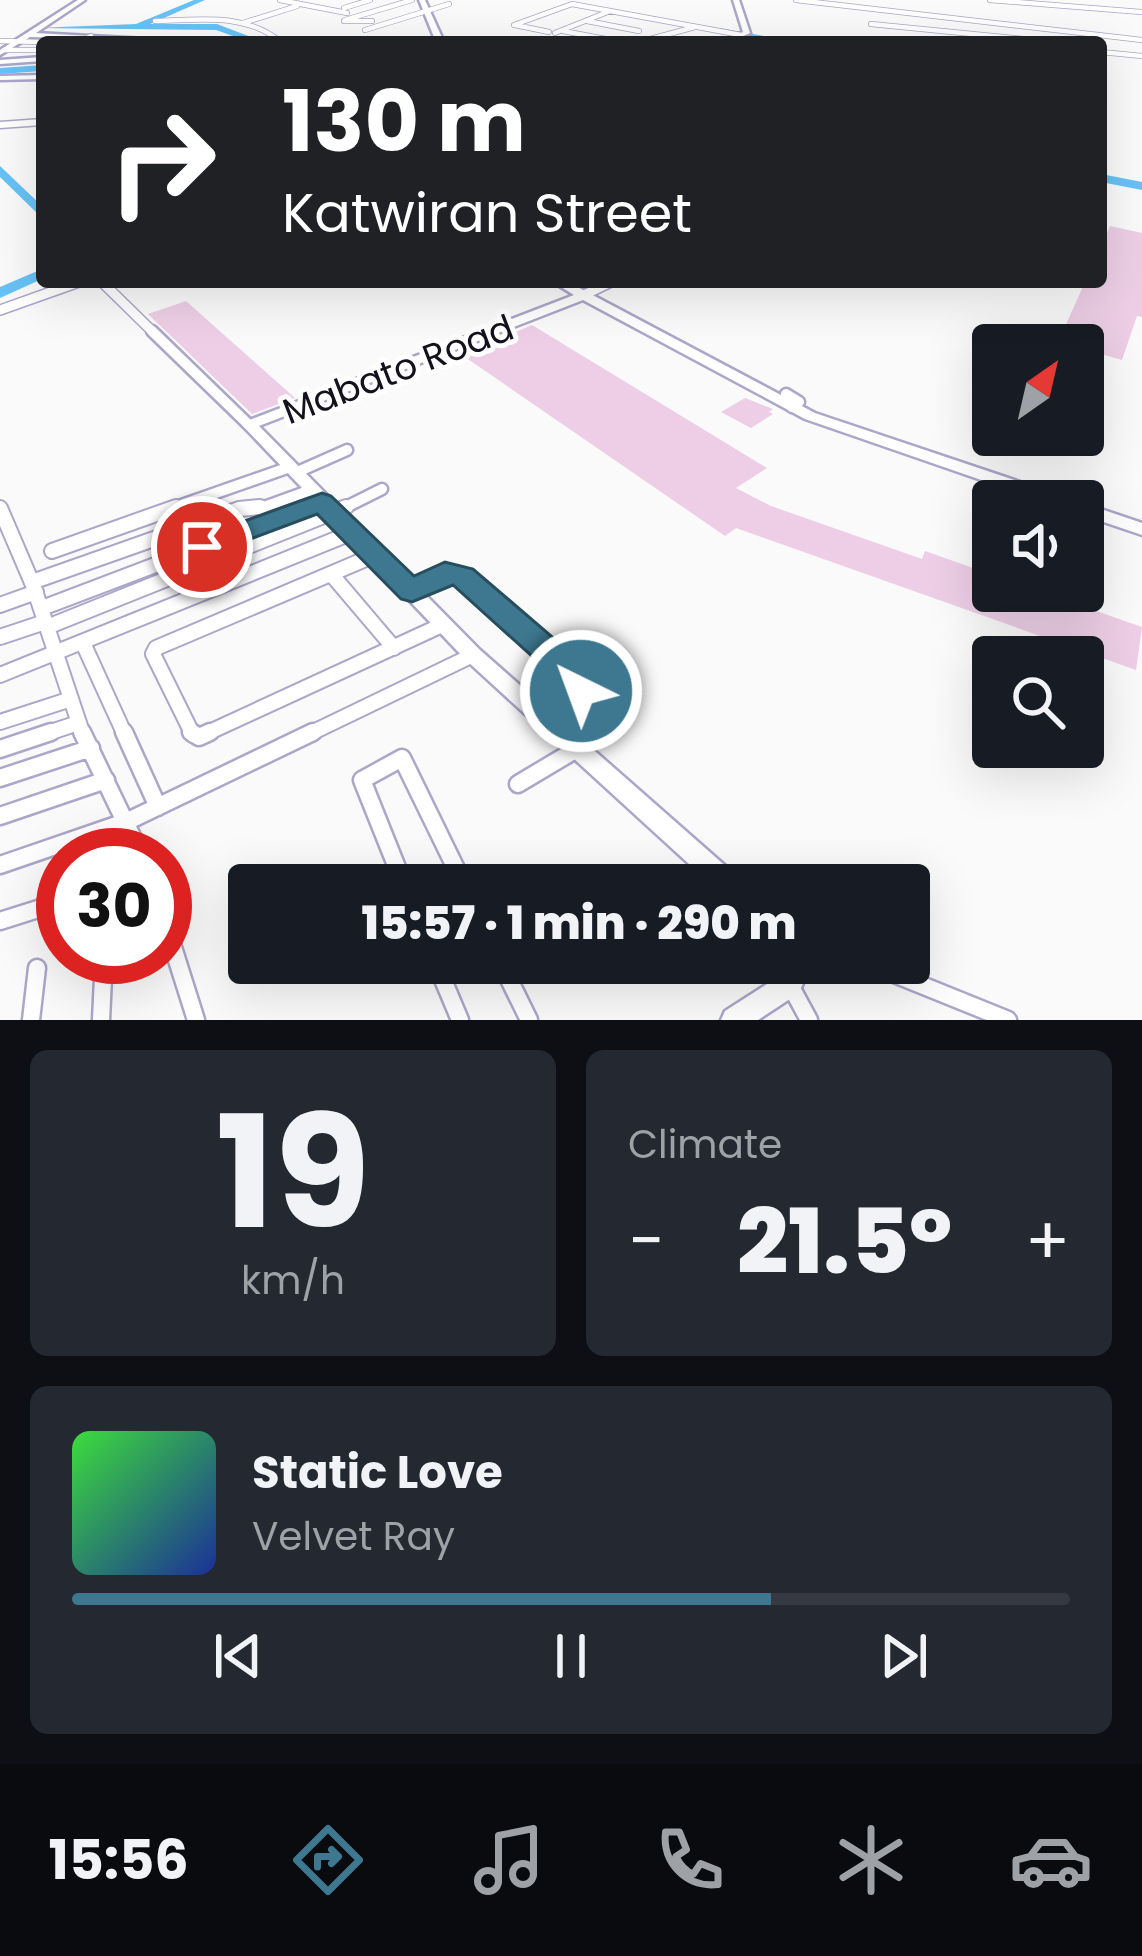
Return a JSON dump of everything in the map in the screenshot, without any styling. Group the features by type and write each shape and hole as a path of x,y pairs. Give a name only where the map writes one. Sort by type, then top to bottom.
{"street":[{"path":"22,45 82,0"},
{"path":"274,0 304,4"},
{"path":"155,21 243,20 304,4 370,0"},
{"path":"412,0 344,21 363,27 426,8"},
{"path":"736,0 743,34"},
{"path":"796,0 1105,36"},
{"path":"857,9 877,0"},
{"path":"990,0 1108,4 1142,11"},
{"path":"287,9 328,19 347,13 316,3"},
{"path":"363,27 384,17 453,6"},
{"path":"527,28 573,6"},
{"path":"593,36 514,25 573,6 638,29"},
{"path":"376,33 426,8"},
{"path":"426,8 438,36"},
{"path":"857,9 880,31 929,36"},
{"path":"556,30 594,12 611,11 743,34"},
{"path":"1125,14 1142,11"},
{"path":"550,12 638,29"},
{"path":"367,14 384,17"},
{"path":"532,18 576,36"},
{"path":"243,20 274,36"},
{"path":"661,36 695,27"},
{"path":"625,36 638,29"},
{"path":"880,31 948,36"},
{"path":"738,36 743,34"},
{"path":"32,35 91,36"},
{"path":"1107,36 1142,40"},
{"path":"1,48 36,48"},
{"path":"1107,50 1142,53"},
{"path":"0,62 36,52"},
{"path":"0,78 36,77"},
{"path":"0,124 36,122"},
{"path":"0,310 63,288"},
{"path":"108,288 473,655 706,864"},
{"path":"570,288 789,400 810,416 997,480"},
{"name":"Mabato Road","path":"249,425 599,288"},
{"path":"52,551 347,450"},
{"path":"0,638 40,606 239,508 322,502 382,489"},
{"path":"0,605 40,606 322,502"},
{"path":"2,514 40,606 78,722 131,828"},
{"path":"1104,516 1142,530"},
{"path":"0,675 351,533"},
{"path":"375,555 154,650 195,737 442,625"},
{"path":"412,591 445,572 459,574 581,681 581,691 550,727"},
{"path":"332,575 394,648"},
{"path":"83,643 158,807"},
{"path":"0,865 128,821 473,655"},
{"path":"0,722 71,699"},
{"path":"0,749 78,722"},
{"path":"0,778 91,748"},
{"path":"518,784 575,750"},
{"path":"396,864 362,780 399,759 404,760 454,864"},
{"path":"0,816 106,780"},
{"path":"0,921 36,910"},
{"path":"31,1020 36,977"},
{"path":"101,1020 103,984"},
{"path":"185,984 196,1020"},
{"path":"445,984 460,1020"},
{"path":"511,984 529,1020"},
{"path":"734,1020 781,984"},
{"path":"797,984 809,1020"},
{"path":"919,984 1008,1020"}],"building":[{"path":"1110,226 1142,233 1142,317 1137,316 1122,360 1104,355 1104,324 1066,324 1082,288 1107,288"},
{"path":"186,301 295,398 252,414 148,314"},
{"path":"532,325 767,468 736,488 771,506 922,559 925,551 972,568 972,612 736,528 725,536 462,355"},
{"path":"745,398 773,409 769,412 773,414 751,428 721,412"},
{"path":"973,612 1099,612 1142,627 1136,670 1104,659 1104,636 1040,636"}],"waterway":[{"path":"137,27 201,0"},
{"path":"40,28 137,27"},
{"path":"137,27 217,27 242,36"},
{"path":"722,30 751,36"},
{"path":"0,71 36,68"},
{"path":"0,170 36,208"},
{"path":"1107,179 1142,186"},
{"path":"0,293 36,276"}],"route":[{"path":"202,547 322,502 412,591 445,572 463,577 581,681 581,691"}]}
